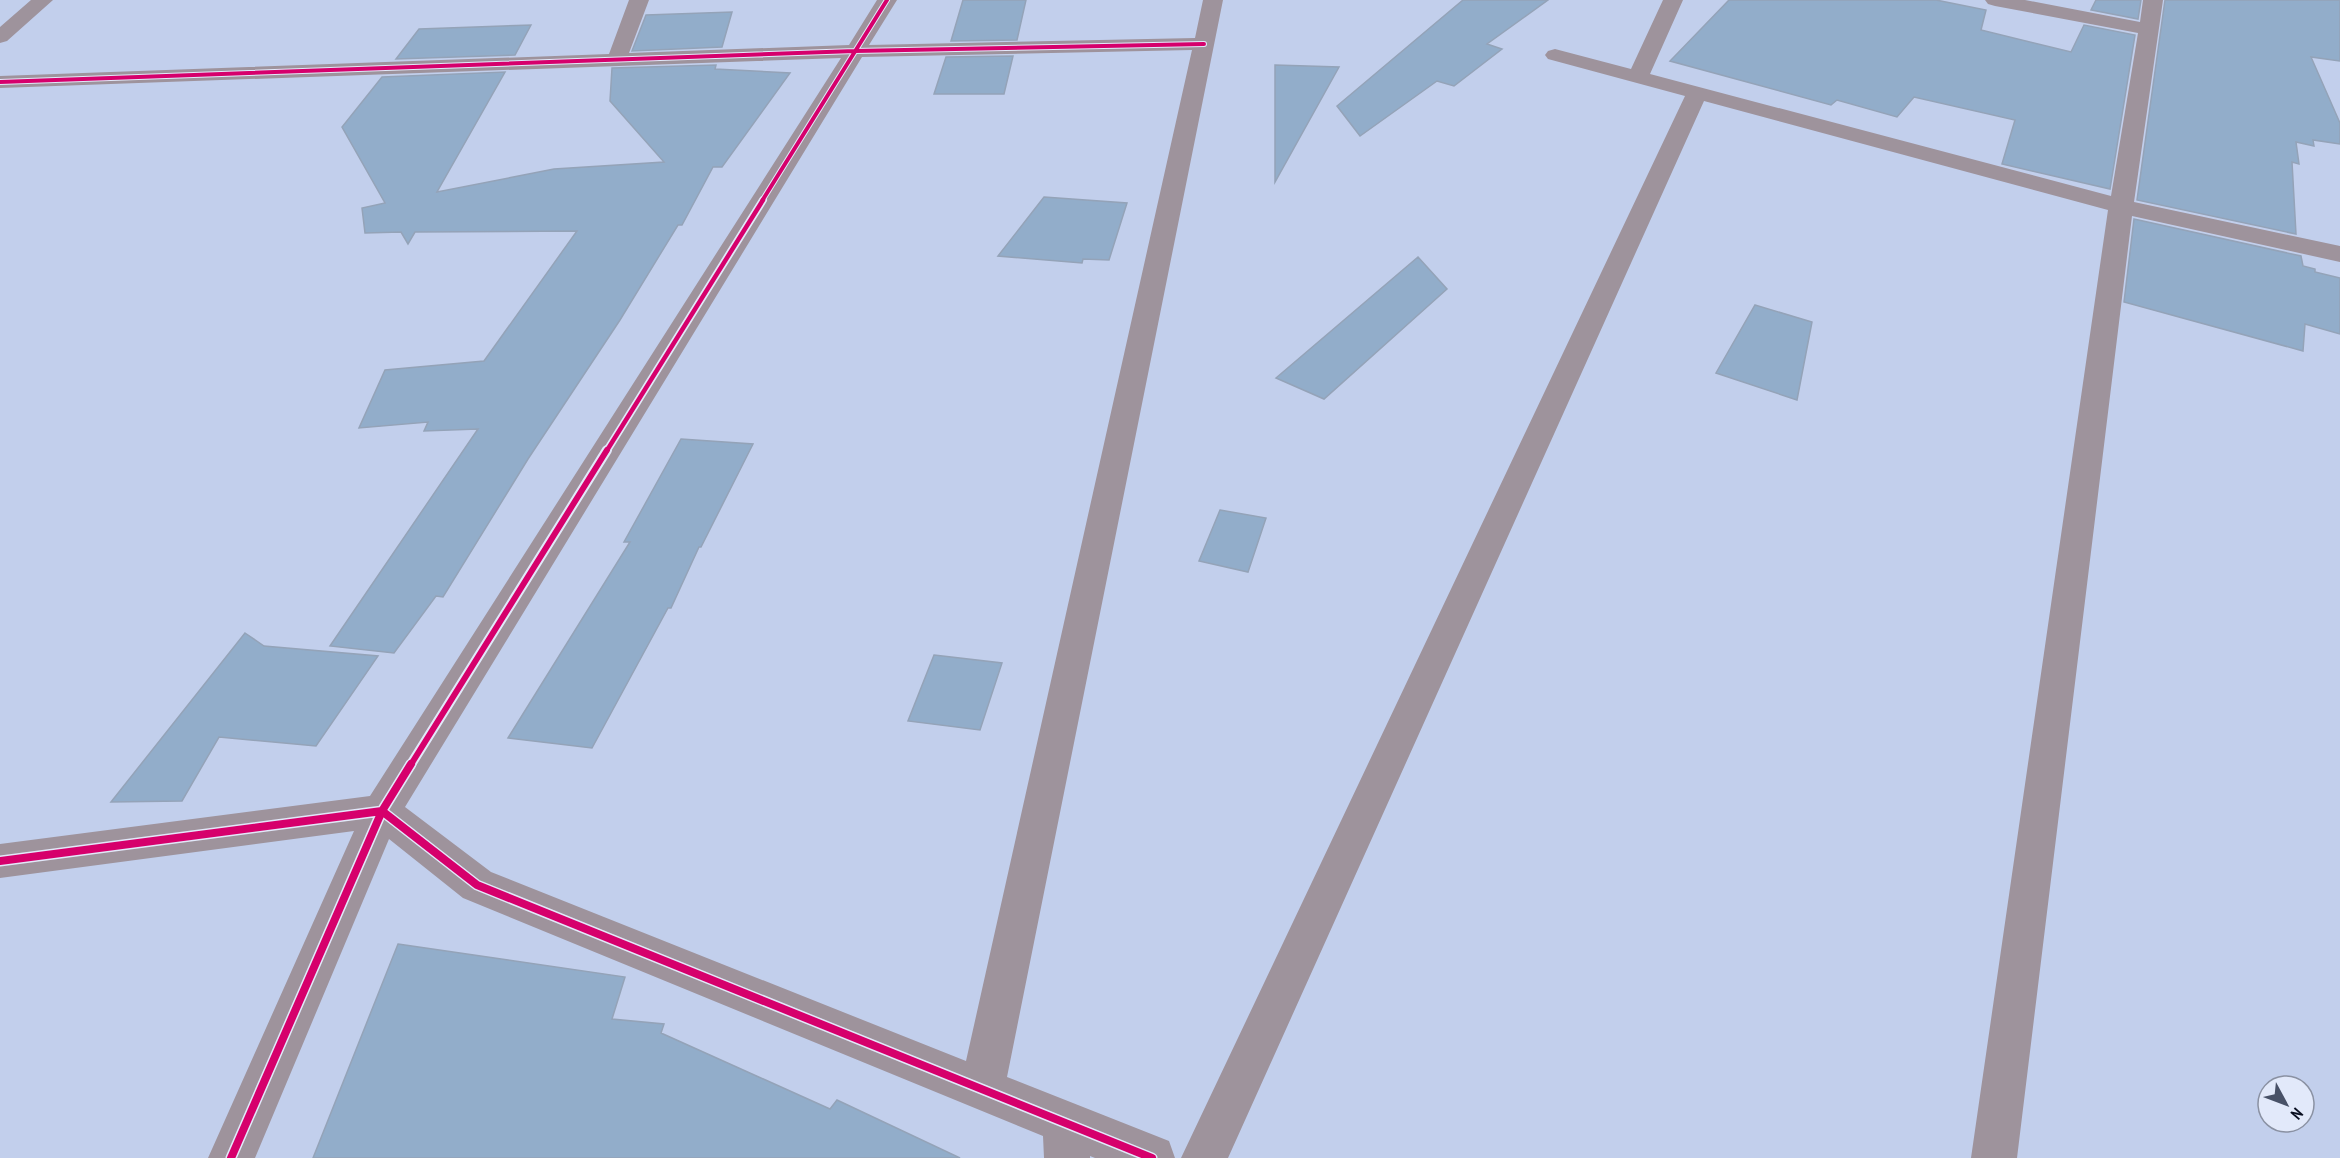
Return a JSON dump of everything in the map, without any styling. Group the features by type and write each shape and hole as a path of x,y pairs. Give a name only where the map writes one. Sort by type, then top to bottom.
{"street":[{"path":"0,37 42,0"},
{"path":"617,59 639,0"},
{"path":"231,1158 382,811 887,0"},
{"path":"982,1089 1213,0"},
{"path":"1638,77 1673,0"},
{"path":"1994,1158 2121,207 2151,15 1995,0"},
{"path":"0,82 855,51 1204,44"},
{"path":"1555,54 2121,207 2340,254"},
{"path":"1204,1158 1697,93"},
{"path":"0,861 382,811 477,885 982,1089 1066,1140 1152,1158"}],"building":[{"path":"963,0 1026,0 1017,40 951,41"},
{"path":"1463,0 1548,0 1487,44 1502,49 1454,86 1437,81 1360,136 1337,106"},
{"path":"1729,0 1936,0 1986,10 1981,30 2071,52 2084,25 2135,35 2110,189 2002,164 2015,120 1914,97 1897,117 1837,100 1831,105 1670,61"},
{"path":"2096,0 2141,0 2138,19 2091,10"},
{"path":"2165,0 2340,0 2340,61 2311,57 2340,123 2340,144 2313,140 2314,146 2296,142 2299,164 2292,162 2296,234 2137,200"},
{"path":"732,12 722,47 632,51 646,15"},
{"path":"531,25 515,55 396,59 419,29"},
{"path":"1013,56 1004,94 934,94 946,57"},
{"path":"716,65 715,69 790,73 722,167 713,167 682,225 678,225 620,320 528,459 443,597 436,596 394,653 330,646 478,429 424,431 428,422 359,428 385,370 484,361 577,231 415,232 408,244 401,232 365,233 362,208 385,203 342,127 382,77 505,72 437,192 554,169 664,162 610,101 612,68"},
{"path":"1275,65 1339,67 1275,182"},
{"path":"1044,197 1127,203 1109,260 1083,259 1082,263 998,256"},
{"path":"2134,219 2301,256 2303,266 2315,269 2315,272 2340,278 2340,334 2305,324 2303,351 2124,302"},
{"path":"1418,257 1447,289 1324,399 1276,378"},
{"path":"1755,305 1812,322 1797,400 1716,373"},
{"path":"681,439 753,444 699,547 671,608 668,608 592,748 508,738 630,542 624,542"},
{"path":"1220,510 1266,518 1248,572 1199,561"},
{"path":"245,633 264,646 378,656 316,746 219,737 182,801 111,802"},
{"path":"934,655 1002,663 980,730 908,721"},
{"path":"398,944 625,977 612,1019 664,1024 661,1033 830,1109 837,1100 960,1158 313,1158"}],"cycle path":[{"path":"231,1158 382,811 887,0"},
{"path":"0,82 855,51 1204,44"},
{"path":"0,861 382,811 477,885 1152,1158"}]}
